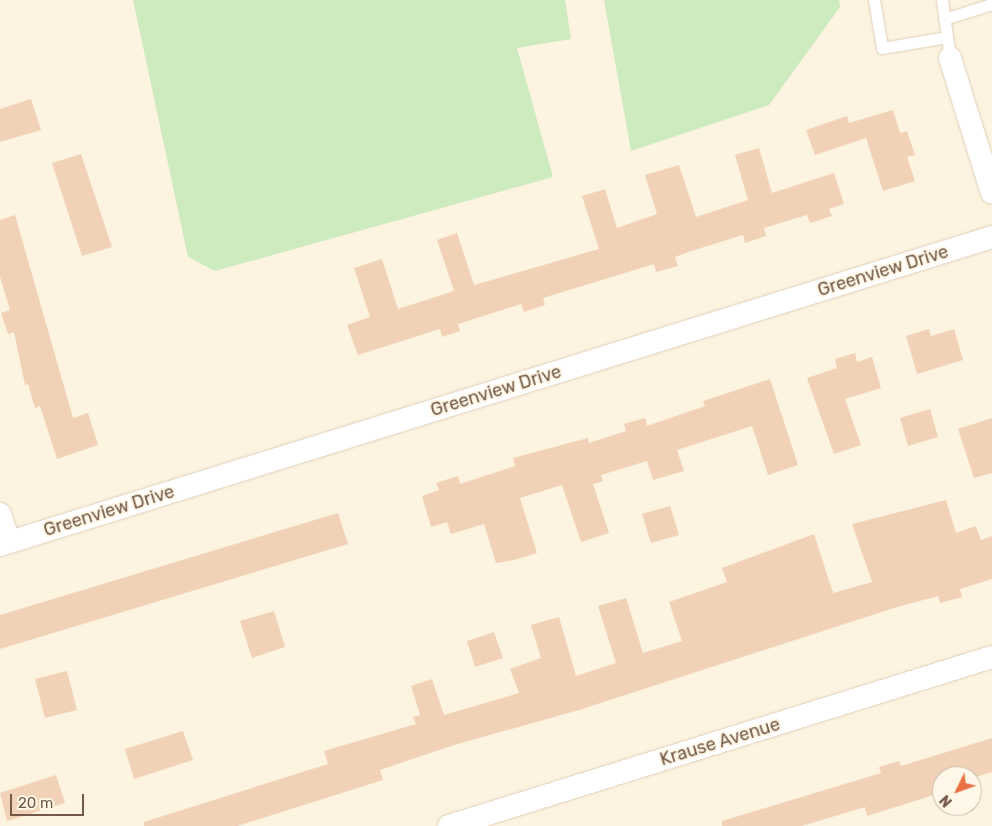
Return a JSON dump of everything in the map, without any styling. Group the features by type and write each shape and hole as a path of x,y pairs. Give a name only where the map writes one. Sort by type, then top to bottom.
{"street":[{"path":"949,48 992,193"},
{"name":"Greenview Drive","path":"4,544 992,237"},
{"path":"0,514 4,544"},
{"name":"Krause Avenue","path":"449,826 992,657"}],"lane":[{"path":"874,0 882,48 949,48 942,0"},
{"path":"944,19 992,4"}],"green space":[{"path":"133,0 565,0 571,39 517,48 553,177 215,271 188,257"},
{"path":"604,0 839,0 840,7 769,105 631,151"}],"building":[{"path":"31,99 41,130 0,142 0,109"},
{"path":"893,110 900,133 907,131 915,155 907,157 915,181 883,191 866,138 815,155 806,130 847,116 849,123"},
{"path":"759,148 772,193 834,173 844,204 829,209 832,216 810,223 807,215 764,228 766,236 745,243 743,235 688,252 675,257 678,266 656,272 654,264 543,298 545,305 524,312 521,304 458,324 460,331 442,337 440,329 358,355 347,325 370,317 354,268 382,259 398,309 454,291 437,240 457,233 474,285 599,249 582,196 605,189 617,228 657,214 645,175 679,165 696,217 748,200 735,155"},
{"path":"81,154 112,247 82,256 52,163"},
{"path":"15,215 73,418 88,413 98,445 57,459 40,406 35,408 28,384 25,385 14,332 8,334 1,313 10,310 0,277 0,220"},
{"path":"929,329 931,336 954,329 963,360 917,374 906,336"},
{"path":"855,353 857,362 872,357 881,388 845,399 861,445 834,454 807,378 837,368 835,359"},
{"path":"770,379 798,465 768,475 752,426 677,450 684,471 653,480 647,461 601,475 603,481 593,484 609,533 581,542 562,485 520,498 537,553 514,560 496,563 484,524 451,534 447,522 431,527 422,496 439,490 436,483 458,476 460,484 515,466 513,458 588,438 589,443 626,431 624,424 645,418 647,426 705,406 703,401"},
{"path":"930,409 938,437 908,446 900,418"},
{"path":"992,418 992,473 974,478 958,429"},
{"path":"946,500 956,533 976,526 981,540 992,536 992,579 960,589 962,597 940,603 938,596 894,608 579,710 454,745 380,770 383,780 237,826 144,826 144,822 328,764 324,751 416,724 413,717 420,715 411,686 432,679 444,715 519,693 510,669 541,658 531,625 559,617 576,676 616,663 598,606 626,598 643,653 682,641 669,602 727,582 722,568 814,534 833,593 872,582 852,524"},
{"path":"670,506 679,535 651,543 642,514"},
{"path":"338,513 348,544 0,649 0,615"},
{"path":"274,611 285,647 252,658 240,621"},
{"path":"494,632 503,658 475,667 467,641"},
{"path":"67,671 77,710 45,718 35,679"},
{"path":"183,731 193,760 134,779 125,749"},
{"path":"992,738 992,772 982,775 982,766 932,766 932,796 867,816 865,807 802,826 722,826 722,821 881,773 879,767 899,761 901,766"},
{"path":"56,775 65,803 7,821 0,793"}]}
